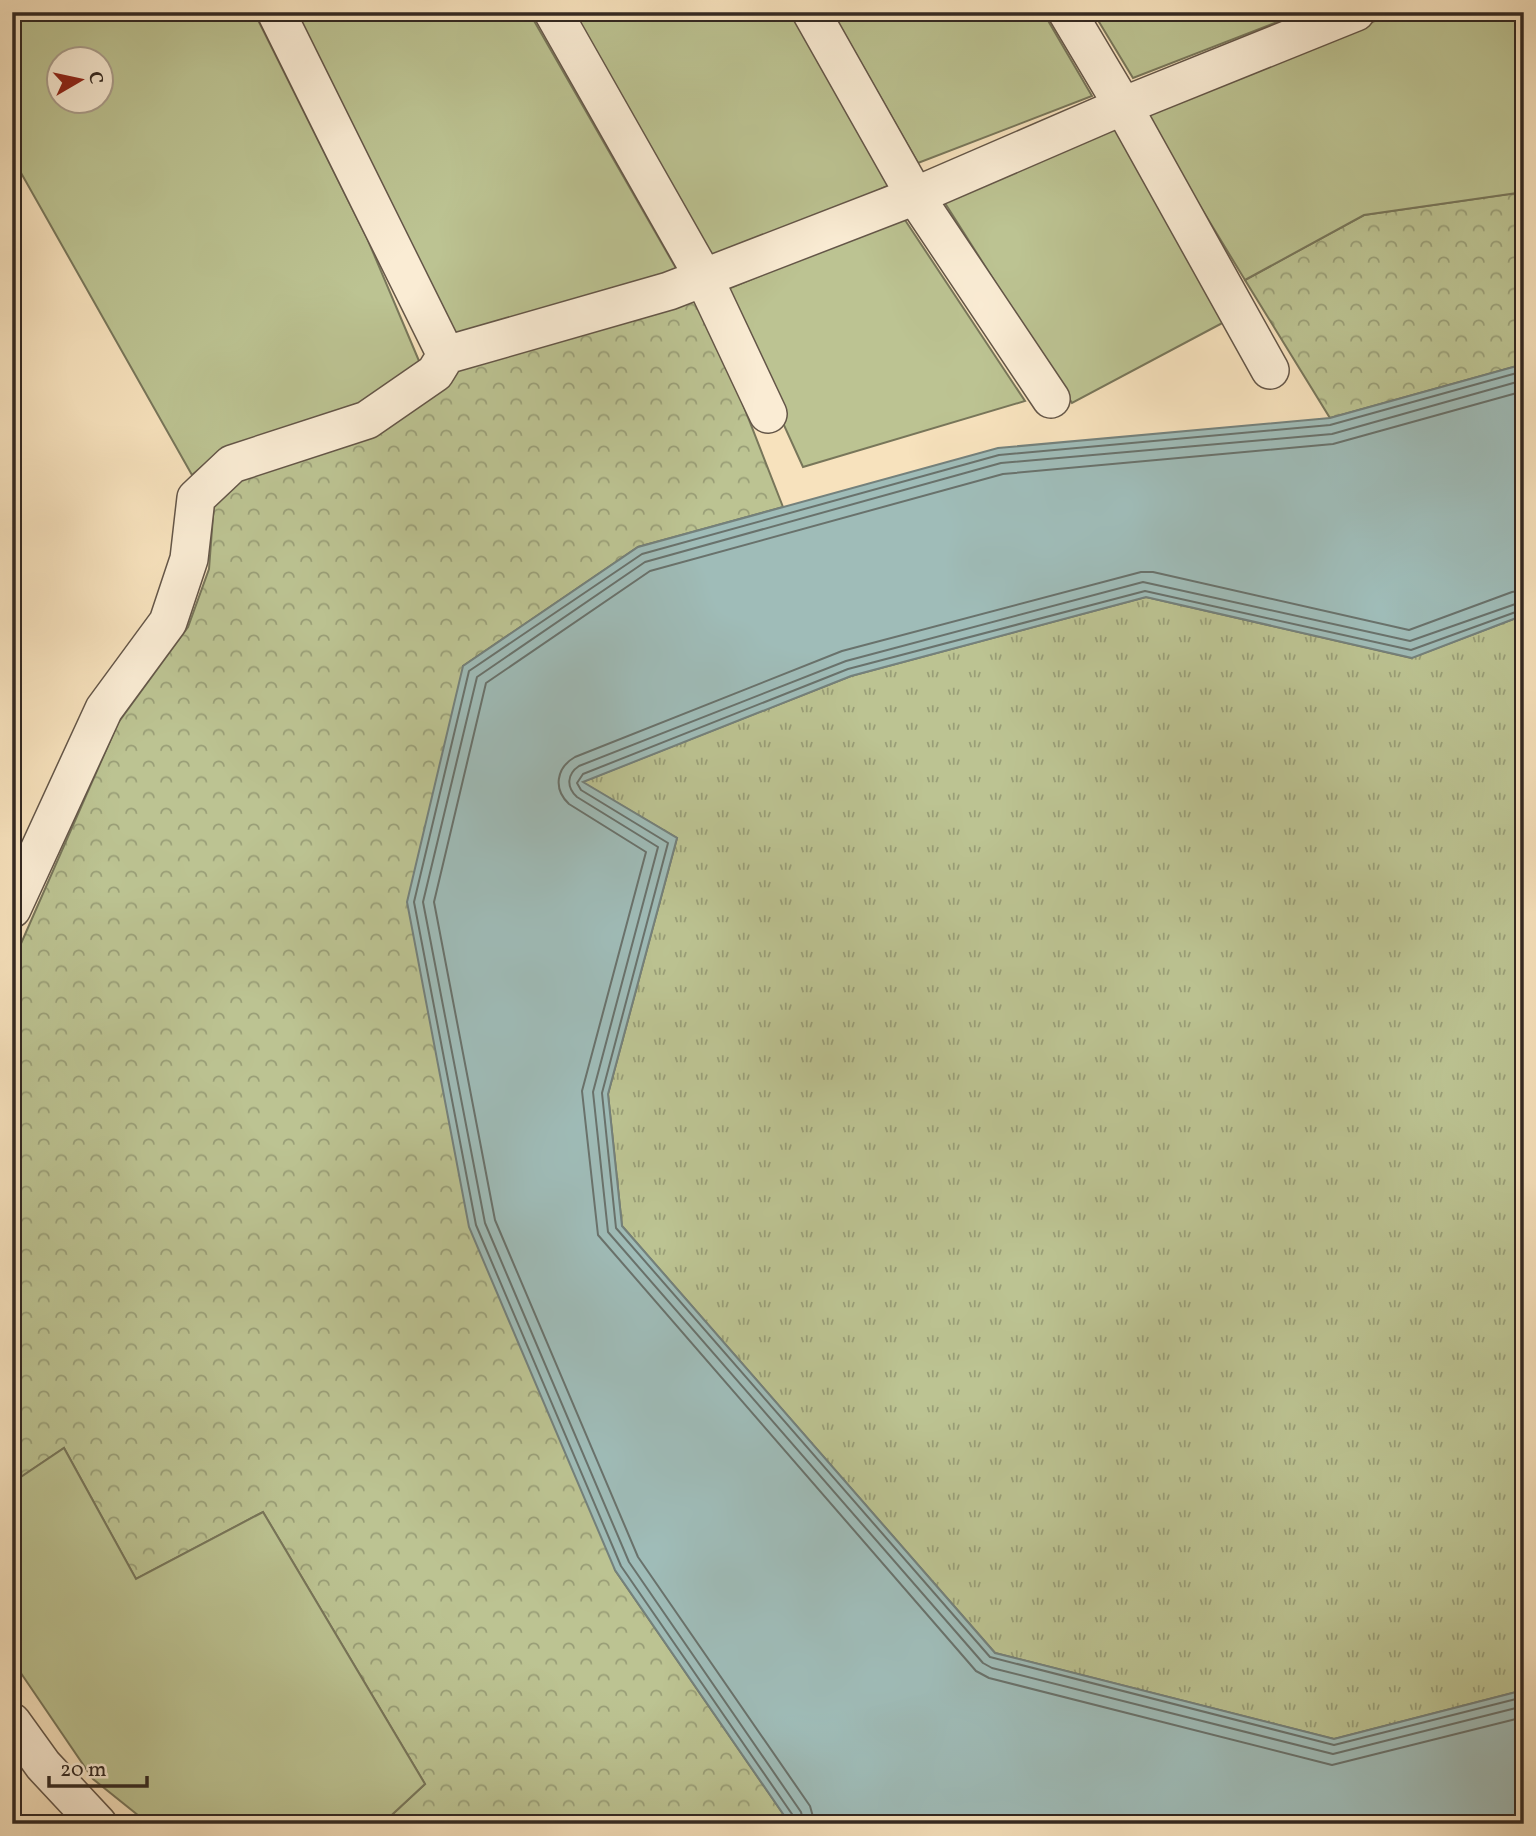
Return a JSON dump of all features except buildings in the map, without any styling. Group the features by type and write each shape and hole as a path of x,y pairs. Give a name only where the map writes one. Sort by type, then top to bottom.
{"lane":[{"path":"276,12 446,355"},
{"path":"553,12 705,278 768,414"},
{"path":"811,12 915,196 1051,400"},
{"path":"1067,12 1123,106 1270,370"},
{"path":"12,909 104,709 168,622 189,559 196,498 232,464 367,420 435,373 446,355 669,291 705,278 915,196 1123,106 1356,12"},
{"path":"12,1722 43,1765 98,1824"}],"green space":[{"path":"12,12 254,12 367,238 422,368 364,407 223,449 192,475 12,157"},
{"path":"290,12 529,12 677,270 450,343"},
{"path":"568,12 801,12 894,183 715,265"},
{"path":"832,12 1043,12 1092,96 918,163"},
{"path":"1093,12 1303,12 1133,78"},
{"path":"1397,12 1524,12 1524,192 1364,215 1245,280 1144,114"},
{"path":"1112,122 1228,320 1072,403 943,200"},
{"path":"1524,192 1524,364 1330,418 1245,280 1364,215"},
{"path":"903,217 1025,401 803,467 723,291"},
{"path":"698,289 783,507 638,547 463,666 615,1570 790,1824 382,1824 425,1784 263,1512 136,1579 64,1448 12,1483 12,964 118,723 188,627 209,569 214,503 240,472 454,367"},
{"path":"1146,597 1411,658 1524,615 1524,1690 1334,1739 995,1653 622,1226 608,1094 677,838 582,782 851,676"},
{"path":"64,1448 136,1579 263,1512 425,1784 382,1824 149,1824 93,1779 12,1660 12,1483"}],"water":[{"path":"1524,364 1524,615 1412,658 1146,597 851,676 583,782 677,838 608,1094 622,1226 995,1653 1334,1739 1524,1690 1524,1824 790,1824 615,1570 469,1227 407,902 463,666 638,547 998,448 1330,418"}]}
